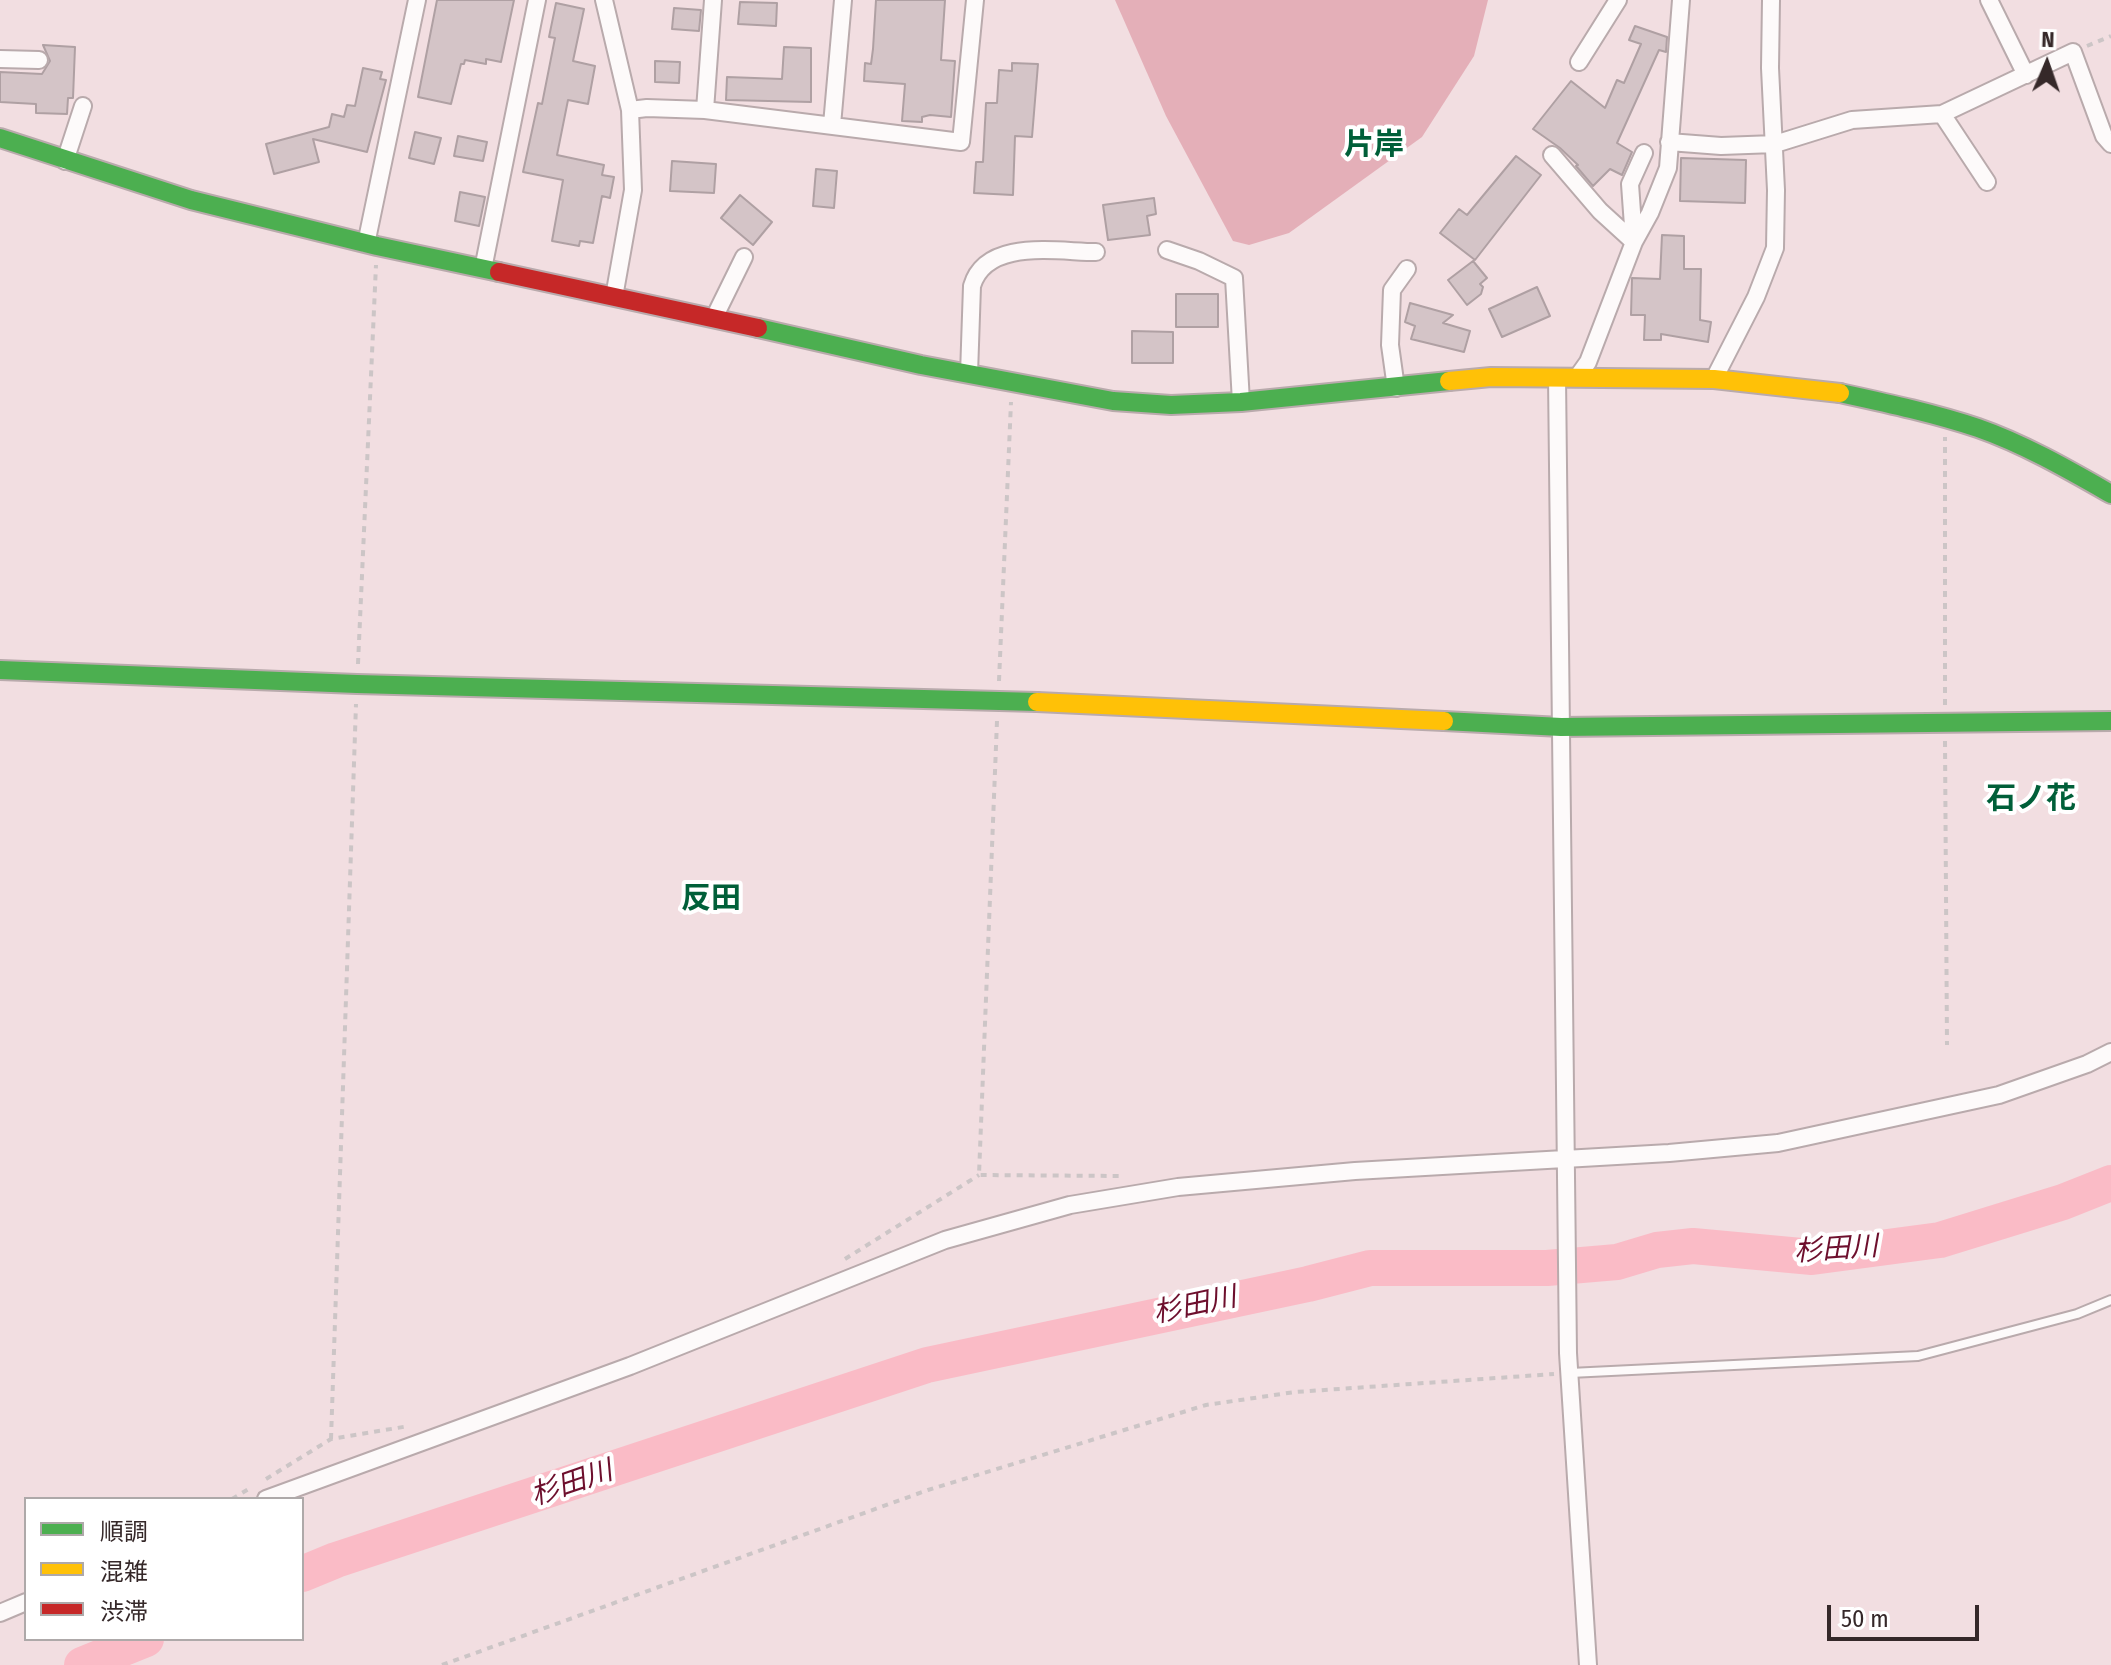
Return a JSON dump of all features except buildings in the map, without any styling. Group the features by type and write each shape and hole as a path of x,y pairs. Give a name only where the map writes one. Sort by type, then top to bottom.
{"street":[{"path":"371,245 417,0"},
{"path":"483,269 537,0"},
{"path":"604,0 630,110 633,190 614,297"},
{"path":"705,110 713,0"},
{"path":"832,125 843,0"},
{"path":"630,110 705,110 961,142 975,0"},
{"path":"1579,62 1618,0"},
{"path":"1578,376 1588,362 1634,242 1650,213 1668,168 1681,0"},
{"path":"1714,379 1756,297 1775,248 1771,0"},
{"path":"1989,0 2026,75"},
{"path":"1669,142 1721,146 1775,144 1852,120 1942,114 2073,52 2104,136 2111,144"},
{"path":"0,59 39,60"},
{"path":"65,161 83,106"},
{"path":"1942,114 1987,182"},
{"path":"0,138 191,200 371,245 969,374 1113,401 1171,405 1241,402 1491,377 1714,379 1831,391 1901,406 1968,426 2065,468 2111,494"},
{"path":"1634,242 1630,184 1644,153"},
{"path":"1552,155 1600,211 1634,242"},
{"path":"1167,250 1234,278 1241,402"},
{"path":"969,374 972,286 976,274 984,265 1019,252 1096,252"},
{"path":"714,318 744,257"},
{"path":"1396,388 1390,345 1392,290 1407,269"},
{"path":"1557,377 1564,944 1562,1040 1568,1353 1588,1665"},
{"path":"0,670 357,684 998,700 1561,727 2111,721"},
{"path":"271,1497 630,1366 945,1240 1070,1205 1178,1187 1355,1171 1669,1153 1778,1143 1999,1095 2087,1064 2111,1052"},
{"path":"0,1613 24,1603"}],"lane":[{"path":"1569,1373 1918,1356 2077,1314 2111,1300"}],"path":[{"path":"2073,52 2111,36"},
{"path":"331,1439 371,245"},
{"path":"979,1175 1012,383"},
{"path":"839,1263 979,1175 1134,1176"},
{"path":"442,1665 928,1490 1206,1405 1295,1392 1418,1381 1569,1373"},
{"path":"235,1497 331,1439 409,1426"}],"shaded area":[{"path":"1115,0 1488,0 1474,56 1422,137 1289,233 1249,245 1233,241 1166,116"}],"waterway":[{"name":"杉田川","path":"304,1573 927,1365 1370,1268 1547,1268 1617,1262 1657,1250 1693,1246 1812,1257 1940,1240 2063,1202 2111,1183"},
{"name":"杉田川","path":"82,1665 141,1641"}],"traffic: fast":[{"path":"0,138 191,200 377,246 499,272"},
{"path":"758,328 921,365 1113,401 1171,405 1241,402 1449,381"},
{"path":"1840,393 1927,413 1995,434 2111,494"},
{"path":"0,670 357,684 1037,702"},
{"path":"1444,721 1561,727 2111,721"}],"traffic: slow":[{"path":"1449,381 1491,377 1714,379 1840,393"},
{"path":"1037,702 1444,721"}],"traffic: jam":[{"path":"499,272 758,328"}],"district":[{"name":"片岸","path":"1374,146"},
{"name":"石ノ花","path":"2031,800"},
{"name":"反田","path":"711,900"}]}
